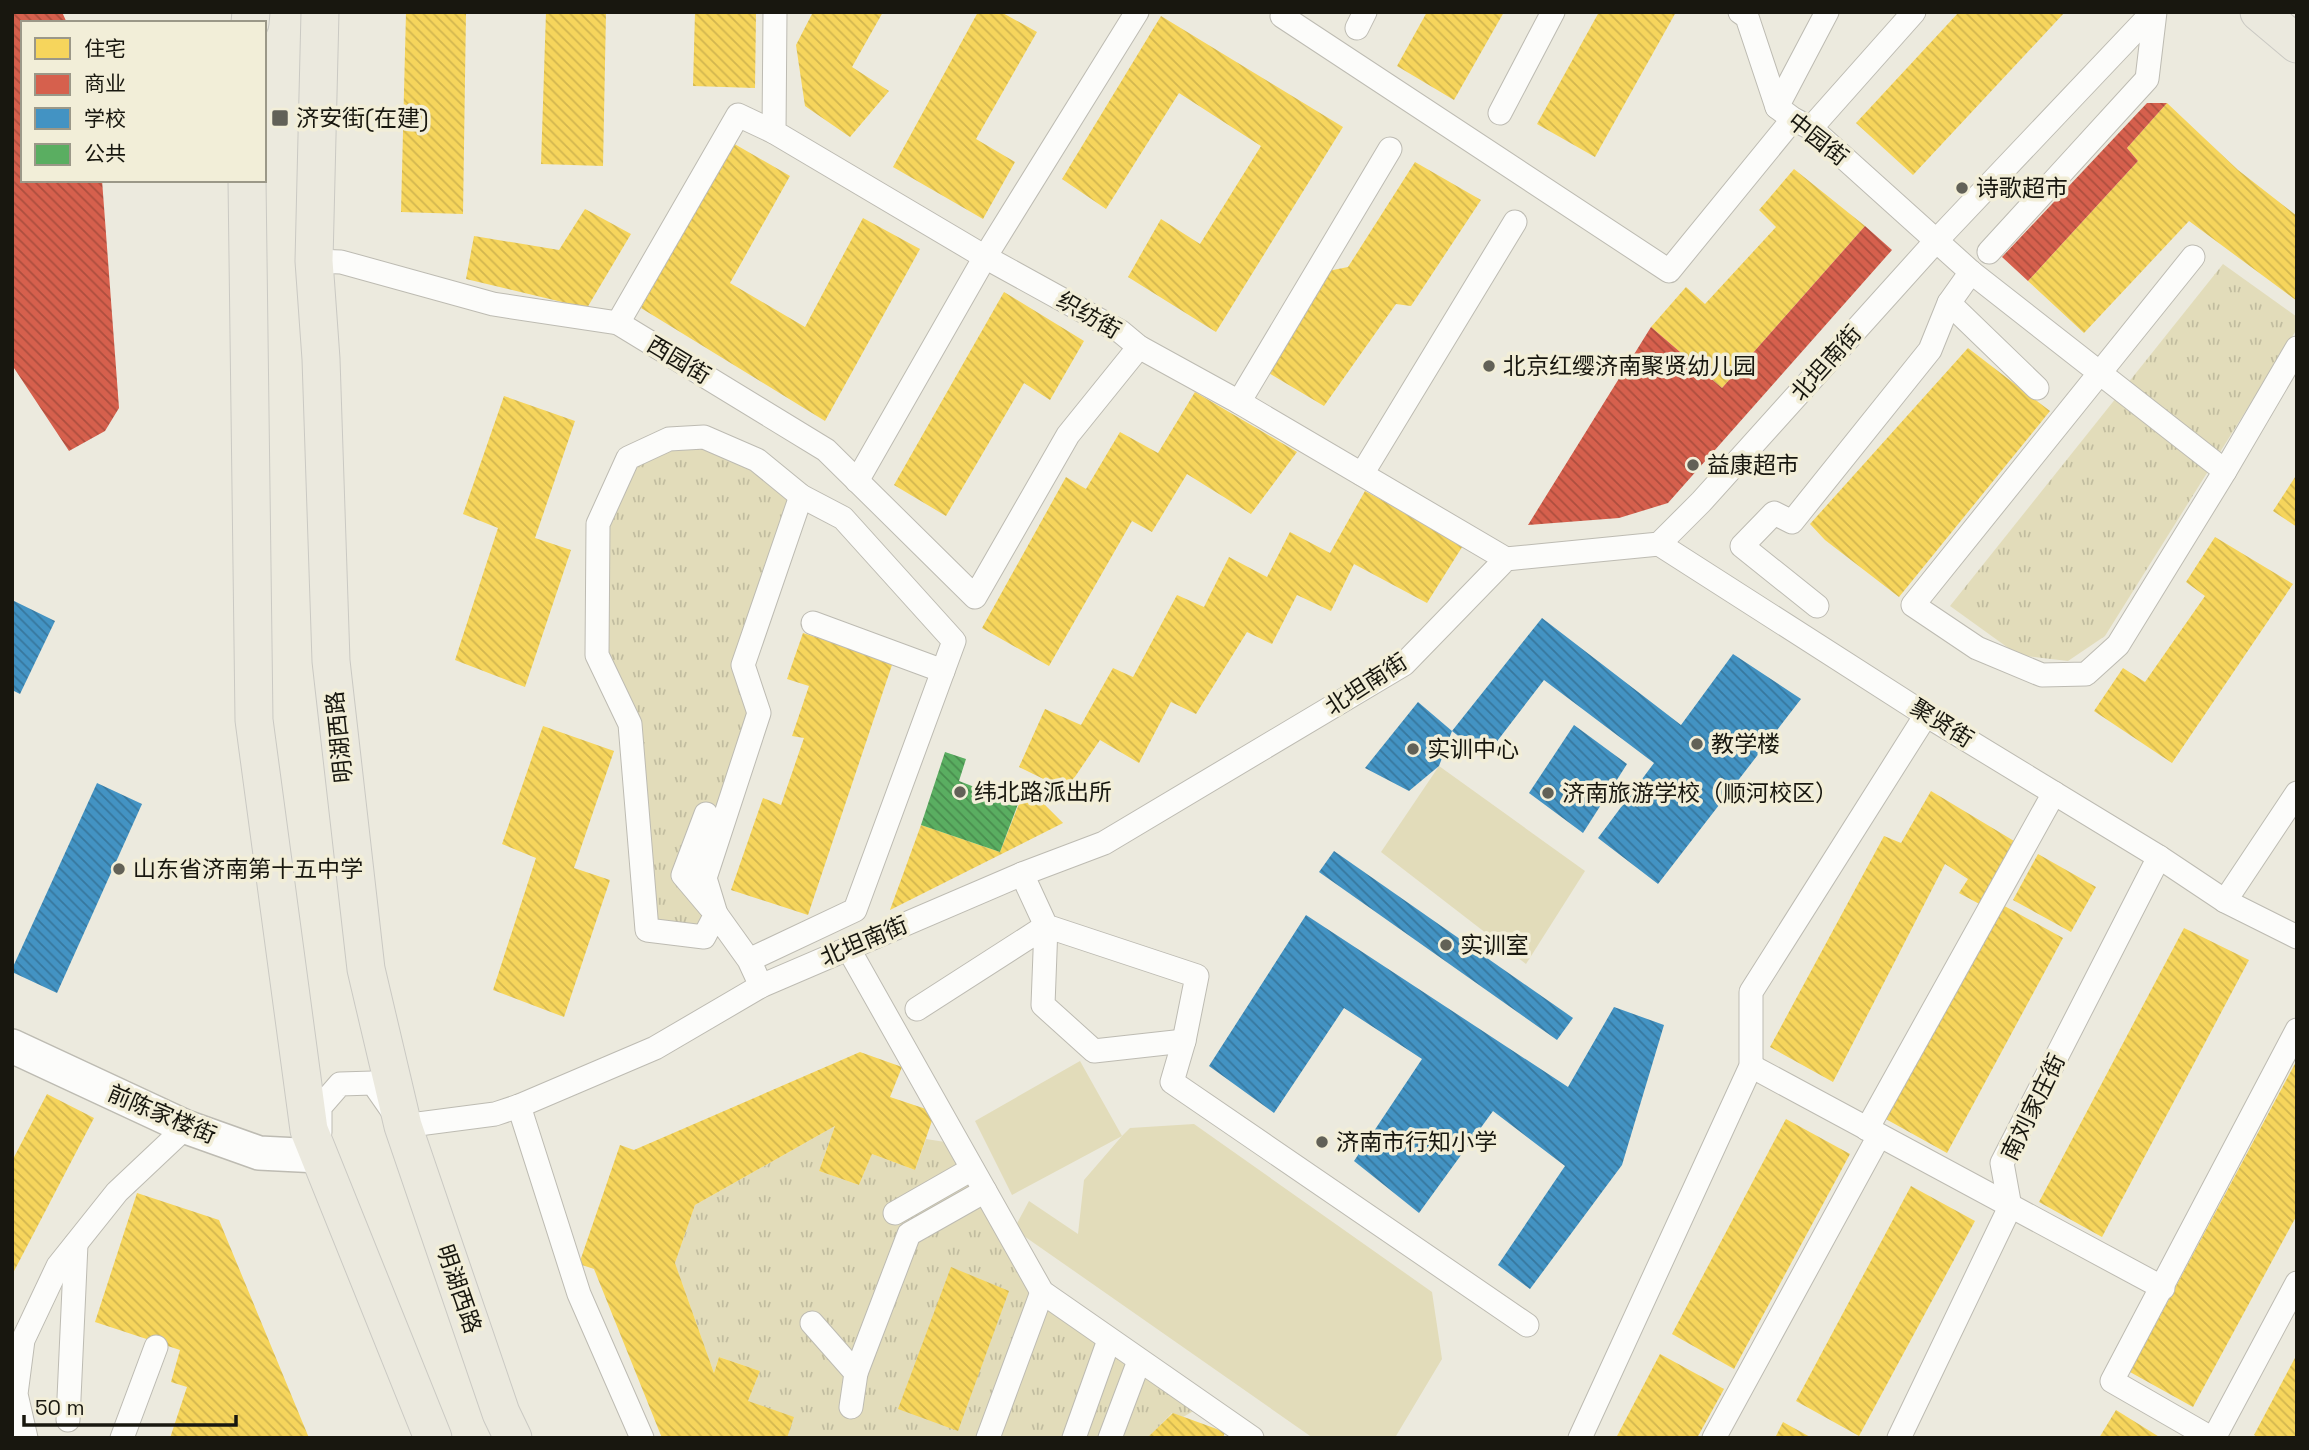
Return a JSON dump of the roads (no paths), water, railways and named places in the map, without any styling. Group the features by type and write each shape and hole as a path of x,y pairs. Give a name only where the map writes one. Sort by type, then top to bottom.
{"main road":[{"name":"明湖西路","path":"320,12 314,261 331,661 366,969 403,1126 501,1413 513,1438"},
{"path":"2259,12 2297,44"},
{"path":"247,182 254,720 309,1130 433,1438"}],"street":[{"path":"774,132 775,12"},
{"path":"857,481 985,257 1137,12"},
{"path":"1284,12 1282,16 1669,271 1794,118 1914,12"},
{"path":"1500,113 1553,12"},
{"name":"中园街","path":"1740,12 1747,17 1794,118 1971,272 2225,471"},
{"path":"1794,118 1827,12"},
{"path":"1989,252 2147,79 2154,12"},
{"name":"北坦南街","path":"1659,544 1701,502 1936,241 2154,12"},
{"name":"织纺街","path":"618,323 738,115 774,132 985,257 1121,332 1139,347 1239,402 1506,559"},
{"path":"1239,402 1390,149"},
{"path":"1362,474 1515,222"},
{"path":"2193,257 1913,605 1977,648 2042,675 2086,674 2118,645 2297,348"},
{"name":"西园街","path":"314,261 341,262 493,303 618,323 826,450 975,597 1068,435 1139,347"},
{"path":"1817,606 1742,546 1774,513 1792,522 1930,350 1949,303 1971,272"},
{"path":"1949,303 2037,388"},
{"path":"749,960 855,910 954,641 843,518 801,496 757,460 705,438 669,439 628,458 598,524 597,655 630,724 647,930 704,937 716,914 705,878 759,713 743,665 801,496"},
{"path":"1506,559 1659,544"},
{"name":"聚贤街","path":"1659,544 1926,715 2160,858 2225,901 2297,937"},
{"name":"北坦南街","path":"403,1126 495,1114 519,1106 654,1048 761,986 1022,874 1104,843 1404,664 1506,559"},
{"path":"813,623 943,671"},
{"path":"1580,1438 1751,1066 1751,992 1926,715"},
{"path":"1714,1438 2054,793"},
{"path":"2225,901 2297,793"},
{"path":"706,814 683,875 716,914 749,960 761,986"},
{"name":"南刘家庄街","path":"2010,1207 2002,1163 2160,858"},
{"path":"1022,874 1046,926 1043,1005 1094,1051 1184,1041"},
{"path":"916,1009 1046,926"},
{"path":"1046,926 1197,976 1184,1041 1172,1082 1527,1325"},
{"path":"848,948 1042,1292 1139,1362 1252,1438"},
{"path":"2297,1030 2112,1381 2213,1438 2297,1283"},
{"name":"前陈家楼街","path":"15,1053 186,1127 259,1153 319,1156"},
{"path":"1751,1066 2163,1288"},
{"path":"319,1156 320,1107 340,1084 373,1083 403,1126"},
{"path":"519,1106 579,1294 642,1438"},
{"path":"26,1438 14,1394 23,1340 58,1266 117,1192 186,1127"},
{"path":"895,1213 972,1168"},
{"path":"851,1407 856,1373 909,1234 985,1191"},
{"path":"1899,1438 2010,1207"},
{"path":"68,1420 76,1244"},
{"path":"988,1438 1042,1292"},
{"path":"812,1323 856,1373"},
{"path":"1074,1438 1109,1340"},
{"path":"122,1438 156,1347"},
{"path":"1110,1438 1139,1362"}],"place":[{"name":"济安街(在建)","path":"280,118"},
{"name":"诗歌超市","path":"1962,188"},
{"name":"北京红缨济南聚贤幼儿园","path":"1489,366"},
{"name":"益康超市","path":"1693,465"},
{"name":"教学楼","path":"1697,744"},
{"name":"实训中心","path":"1413,749"},
{"name":"纬北路派出所","path":"960,792"},
{"name":"济南旅游学校（顺河校区）","path":"1548,793"},
{"name":"山东省济南第十五中学","path":"119,869"},
{"name":"实训室","path":"1446,945"},
{"name":"济南市行知小学","path":"1322,1142"}]}
